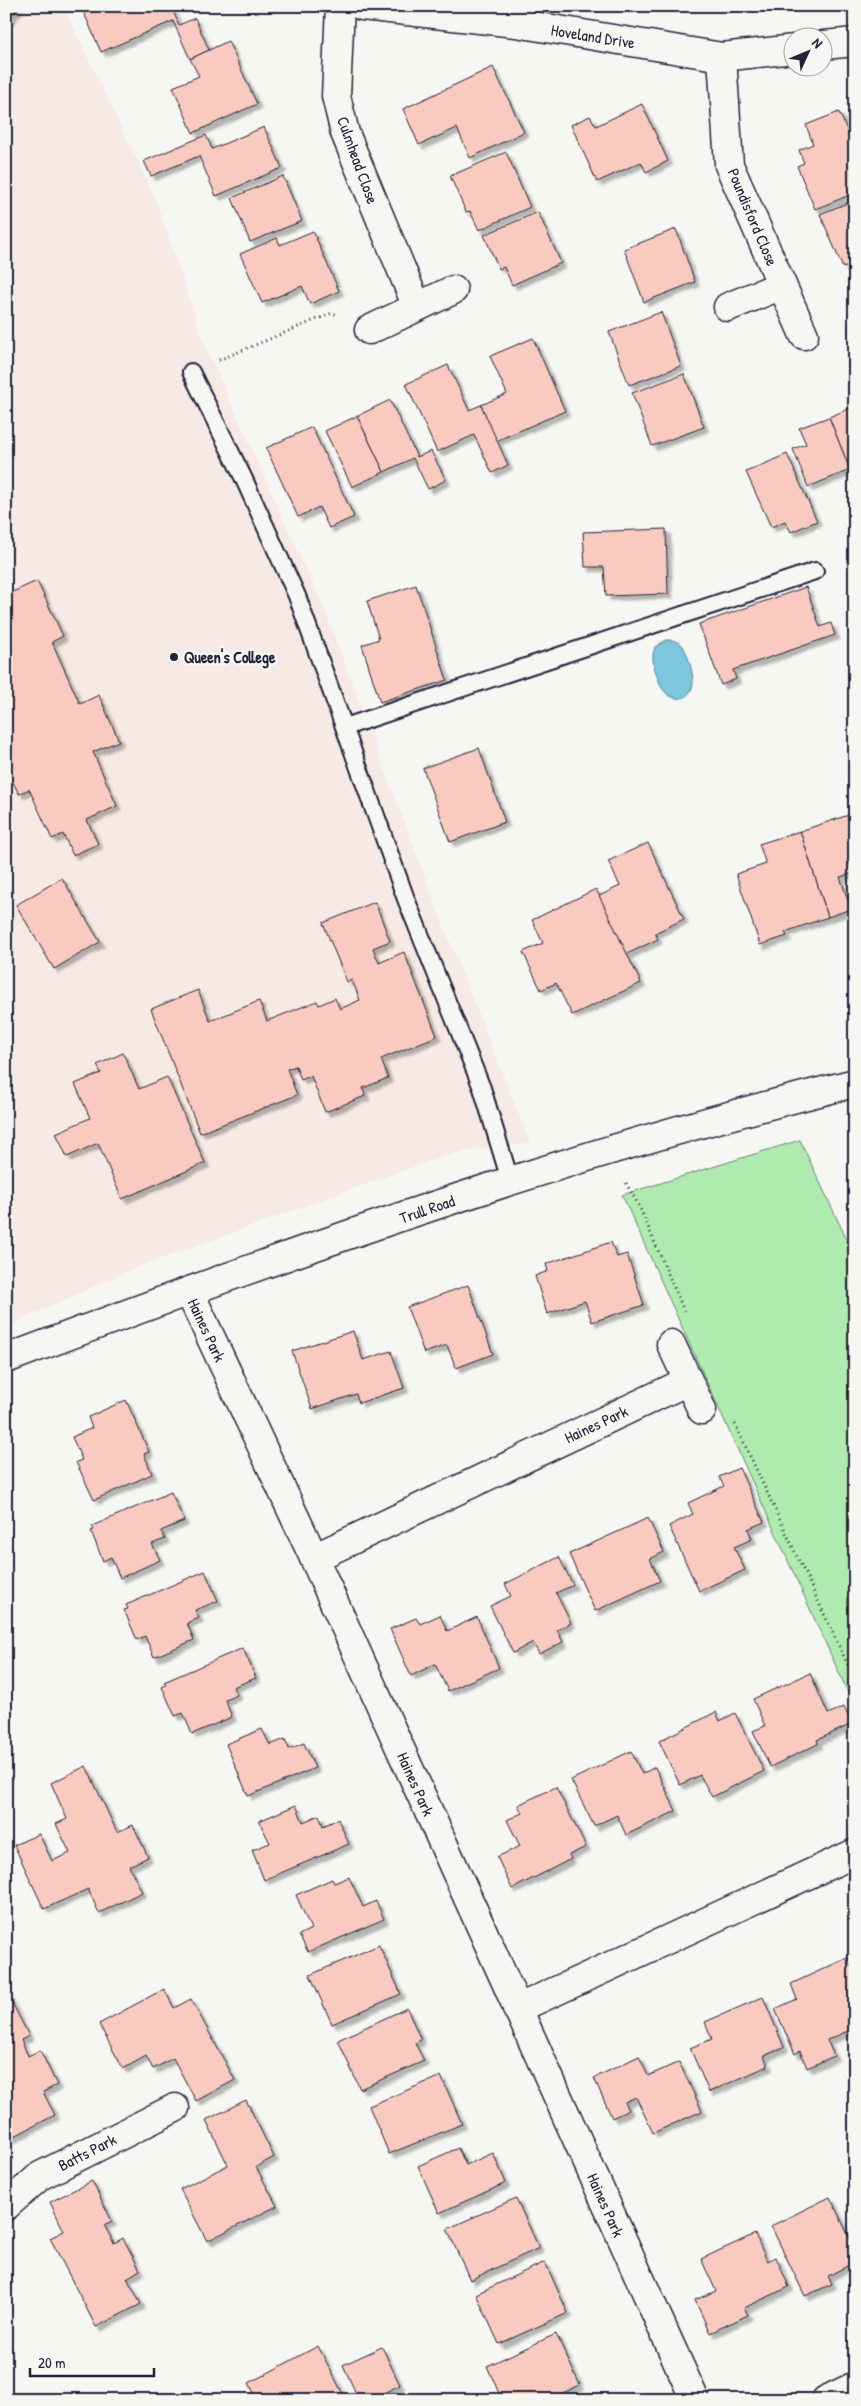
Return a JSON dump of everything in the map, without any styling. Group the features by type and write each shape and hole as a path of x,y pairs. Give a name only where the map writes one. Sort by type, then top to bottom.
{"street":[{"name":"Culmhead Close","path":"340,6 336,96 345,133 417,308"},
{"name":"Hoveland Drive","path":"362,6 518,15 722,57 784,50"},
{"path":"834,44 855,42"},
{"name":"Poundisford Close","path":"722,57 729,165 804,335"},
{"name":"Poundisford Close","path":"728,307 782,285"},
{"path":"370,330 453,290"},
{"name":"Trull Road","path":"6,1359 190,1291 510,1180 796,1097 855,1083"},
{"name":"Haines Park","path":"190,1291 314,1558 695,2400"},
{"path":"671,1344 702,1410"},
{"name":"Haines Park","path":"314,1558 688,1381"},
{"path":"517,2009 855,1853"},
{"name":"Batts Park","path":"6,2206 40,2176 175,2108"},
{"path":"826,2400 855,2386"}],"lane":[{"path":"191,372 243,477 297,596 406,899 482,1088 510,1180"},
{"path":"345,727 815,571"}],"path":[{"path":"191,372 332,313 344,318"}],"shaded area":[{"name":"Queen's College","path":"6,6 63,6 156,200 205,346 324,609 445,930 530,1143 461,1152 426,1162 124,1272 6,1327"}],"green space":[{"path":"800,1140 855,1257 855,1708 622,1195"}],"water":[{"path":"666,640 681,644 688,658 693,684 688,694 684,697 674,698 665,692 661,687 655,669 653,656 655,647"}],"building":[{"path":"6,6 19,7 6,23"},
{"path":"81,6 171,6 179,25 195,18 209,50 190,59 173,21 101,52"},
{"path":"228,41 257,104 193,133 173,87 199,76 190,59"},
{"path":"493,67 524,132 470,158 457,128 419,145 403,109"},
{"path":"642,104 668,161 646,172 641,162 597,182 571,125 590,116 596,126"},
{"path":"839,112 855,148 855,193 815,209 797,166 804,163 799,150 813,144 806,125"},
{"path":"264,127 282,168 216,196 199,156 151,176 144,161 206,135 212,149"},
{"path":"506,152 530,207 479,230 470,211 466,212 450,176"},
{"path":"283,176 302,221 250,242 232,198"},
{"path":"855,200 855,263 843,268 820,214"},
{"path":"538,212 561,263 512,285 504,267 499,269 484,235"},
{"path":"676,229 695,282 644,302 624,249"},
{"path":"313,231 339,291 310,304 302,286 262,303 240,254 277,238 280,245"},
{"path":"661,312 681,366 629,385 609,332"},
{"path":"533,338 565,411 496,441 481,405 507,394 490,356"},
{"path":"448,365 469,410 481,405 508,465 492,473 474,435 437,452 406,384"},
{"path":"684,374 704,427 652,446 632,393"},
{"path":"390,400 417,457 431,451 446,480 428,489 413,458 384,472 357,416"},
{"path":"855,406 855,469 850,470 829,417"},
{"path":"357,416 384,472 352,487 325,431"},
{"path":"829,417 850,470 808,487 793,449 806,444 799,428"},
{"path":"312,427 354,517 329,528 319,507 298,517 266,448"},
{"path":"787,454 817,521 791,532 785,521 771,527 746,472"},
{"path":"666,529 668,594 606,596 604,567 585,567 583,532"},
{"path":"37,581 63,636 52,642 80,704 99,695 119,741 93,752 117,806 87,820 98,844 73,855 63,834 52,839 29,789 19,794 9,774 6,776 6,595"},
{"path":"416,585 447,680 380,702 362,645 379,639 367,601"},
{"path":"806,587 820,627 831,623 835,635 733,670 736,679 721,685 699,624"},
{"path":"479,748 505,822 450,842 423,768"},
{"path":"855,813 855,861 849,863 853,873 840,877 851,909 828,917 800,831"},
{"path":"800,831 828,917 785,932 787,936 760,945 736,874 766,864 759,844"},
{"path":"648,843 684,919 655,933 658,939 627,954 599,896 620,886 608,861"},
{"path":"62,878 100,942 54,969 16,905"},
{"path":"596,889 641,983 572,1015 556,983 541,990 523,952 543,943 532,920"},
{"path":"375,902 390,941 373,948 379,963 404,952 437,1036 381,1059 388,1078 363,1088 365,1096 325,1112 311,1076 301,1080 296,1066 287,1069 297,1095 200,1133 151,1009 198,990 210,1021 259,1001 267,1021 317,1001 319,1005 335,998 340,1009 360,1000 352,980 347,982 323,923"},
{"path":"123,1053 139,1089 167,1077 205,1163 122,1199 98,1143 67,1157 56,1133 90,1118 75,1084 101,1073 97,1065"},
{"path":"611,1242 617,1257 627,1254 644,1305 592,1322 585,1301 547,1314 535,1276 548,1271 546,1264"},
{"path":"468,1285 493,1354 456,1368 447,1345 424,1353 407,1307"},
{"path":"353,1331 363,1360 391,1351 404,1388 359,1403 356,1394 312,1409 292,1351"},
{"path":"126,1400 149,1452 144,1454 152,1474 94,1500 76,1462 82,1460 72,1437 92,1428 88,1417"},
{"path":"739,1468 764,1522 748,1529 752,1539 734,1547 745,1570 699,1591 669,1526 693,1514 688,1503 724,1486 719,1477"},
{"path":"171,1492 184,1521 161,1531 165,1539 152,1544 160,1560 120,1578 111,1557 103,1561 91,1531 94,1530 92,1526"},
{"path":"648,1518 664,1552 650,1559 660,1581 595,1611 569,1554"},
{"path":"559,1557 573,1585 556,1593 571,1623 557,1630 563,1642 539,1654 533,1642 513,1653 490,1606 511,1596 505,1584"},
{"path":"205,1571 218,1601 195,1610 199,1618 187,1623 194,1640 154,1657 145,1636 137,1640 124,1610 128,1609 126,1605"},
{"path":"440,1615 447,1631 477,1617 499,1668 448,1691 435,1664 411,1676 390,1629 416,1618 420,1624"},
{"path":"243,1648 256,1678 233,1687 237,1695 225,1700 232,1717 192,1734 183,1713 175,1716 162,1687 166,1685 164,1682"},
{"path":"810,1673 828,1714 844,1707 852,1724 817,1740 818,1744 770,1767 753,1731 765,1726 753,1699"},
{"path":"716,1712 720,1721 735,1713 764,1771 712,1797 700,1775 680,1785 659,1741"},
{"path":"262,1729 270,1745 285,1739 289,1749 304,1743 315,1768 248,1796 226,1744"},
{"path":"631,1751 642,1774 655,1767 676,1811 626,1835 617,1815 594,1826 571,1780"},
{"path":"86,1766 117,1832 133,1825 148,1857 129,1866 142,1892 99,1913 88,1889 44,1909 14,1845 39,1834 52,1861 70,1853 56,1824 67,1819 51,1783"},
{"path":"556,1787 586,1847 569,1855 571,1859 512,1889 497,1857 520,1846 507,1820 522,1813 518,1805"},
{"path":"296,1805 303,1822 319,1815 323,1826 338,1819 349,1844 264,1880 252,1850 270,1843 259,1821"},
{"path":"349,1877 363,1907 376,1901 384,1919 308,1952 299,1935 311,1929 296,1895 332,1879 334,1883"},
{"path":"379,1945 401,1994 332,2024 310,1975"},
{"path":"847,1958 855,1974 855,2028 827,2040 834,2056 807,2068 800,2051 795,2054 775,2009 797,1999 791,1984"},
{"path":"164,1989 174,2008 191,1999 235,2080 196,2101 173,2058 153,2069 146,2056 123,2069 99,2024"},
{"path":"6,1991 29,2036 21,2040 28,2056 40,2050 57,2085 43,2092 55,2115 7,2140"},
{"path":"763,1997 784,2047 764,2056 768,2066 709,2092 690,2048 712,2039 705,2022"},
{"path":"407,2008 421,2040 415,2043 424,2061 360,2089 338,2040"},
{"path":"639,2056 648,2076 679,2062 702,2111 653,2133 636,2097 625,2102 629,2110 612,2118 594,2078"},
{"path":"441,2076 462,2124 389,2154 369,2106"},
{"path":"246,2100 274,2157 256,2167 277,2206 207,2241 180,2189 228,2165 206,2120"},
{"path":"458,2148 466,2165 493,2153 506,2183 439,2213 418,2166"},
{"path":"92,2181 112,2221 104,2225 114,2243 123,2238 140,2270 127,2278 141,2304 96,2327 50,2238 64,2231 50,2202"},
{"path":"830,2197 855,2249 855,2262 828,2276 832,2284 805,2296 771,2226"},
{"path":"516,2198 539,2248 470,2280 447,2229"},
{"path":"755,2234 767,2261 776,2257 789,2287 744,2308 748,2315 710,2333 695,2300 716,2291 701,2259"},
{"path":"545,2262 568,2313 499,2344 476,2294"},
{"path":"556,2334 580,2385 547,2400 502,2400 487,2366"},
{"path":"318,2346 344,2396 336,2400 240,2400 254,2393 249,2383"},
{"path":"382,2347 400,2385 369,2400 359,2400 343,2365"}],"place":[{"name":"Queen's College","path":"174,657"}]}
